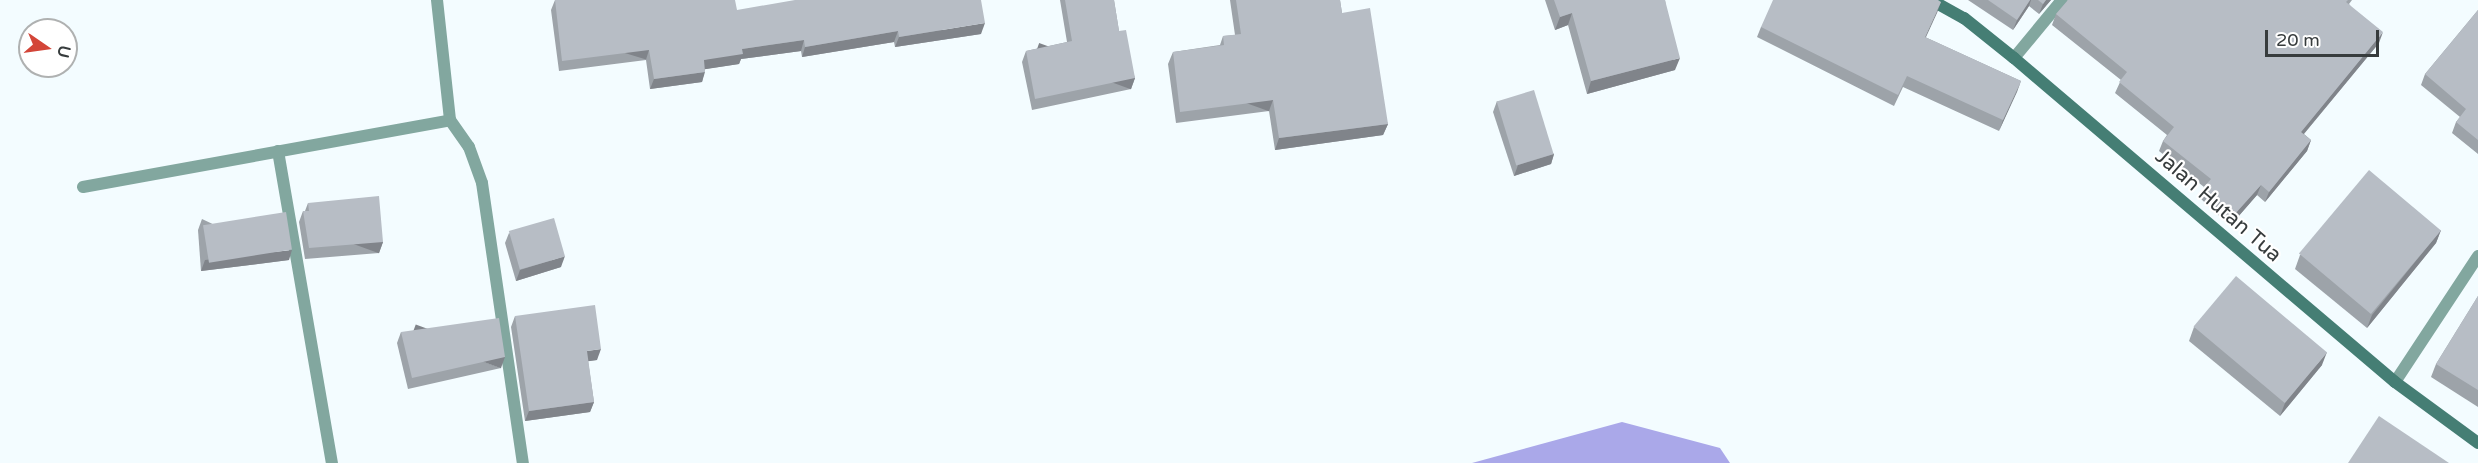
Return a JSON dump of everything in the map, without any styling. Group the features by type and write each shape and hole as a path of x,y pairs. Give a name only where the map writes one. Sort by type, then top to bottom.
{"street":[{"path":"437,0 450,120 469,147 482,183 523,463"},
{"name":"Jalan Hutan Tua","path":"1931,0 1964,18 2014,58 2395,382 2478,443"},
{"path":"2014,58 2062,0"},
{"path":"83,187 450,120"},
{"path":"278,152 332,463"},
{"path":"2395,382 2478,256"}],"water":[{"path":"1622,422 1720,448 1730,463 1472,463"}],"building":[{"path":"555,0 735,0 737,10 795,0 981,0 985,23 899,37 898,31 805,47 804,40 742,49 743,54 704,60 705,72 654,79 649,50 562,61"},
{"path":"1065,0 1114,0 1119,31 1126,30 1135,78 1035,99 1026,51 1072,41"},
{"path":"1236,0 1340,0 1342,13 1370,8 1388,124 1279,138 1273,100 1180,112 1173,52 1224,45 1223,36 1241,34"},
{"path":"1554,0 1665,0 1680,58 1591,81 1572,13 1560,17"},
{"path":"1773,0 1938,0 1941,2 1925,37 2021,81 2003,120 1907,76 1898,95 1761,27"},
{"path":"1988,0 2030,0 2017,20"},
{"path":"2068,0 2348,0 2346,2 2383,32 2301,132 2311,140 2269,192 2261,185 2234,215 2204,187 2211,179 2163,141 2174,127 2119,82 2127,72 2056,14"},
{"path":"2478,10 2478,140 2456,122 2466,109 2425,74"},
{"path":"1534,90 1554,154 1516,165 1497,101"},
{"path":"2369,170 2441,230 2371,314 2299,253"},
{"path":"379,196 383,242 309,248 303,211 309,211 308,203"},
{"path":"286,212 292,250 209,263 203,225"},
{"path":"554,218 565,256 520,269 509,231"},
{"path":"2236,276 2327,352 2285,403 2194,327"},
{"path":"2478,296 2478,390 2436,364"},
{"path":"595,305 601,349 587,351 594,402 529,411 515,316"},
{"path":"499,318 505,357 412,378 401,332"},
{"path":"2379,416 2449,463 2348,463"}]}
